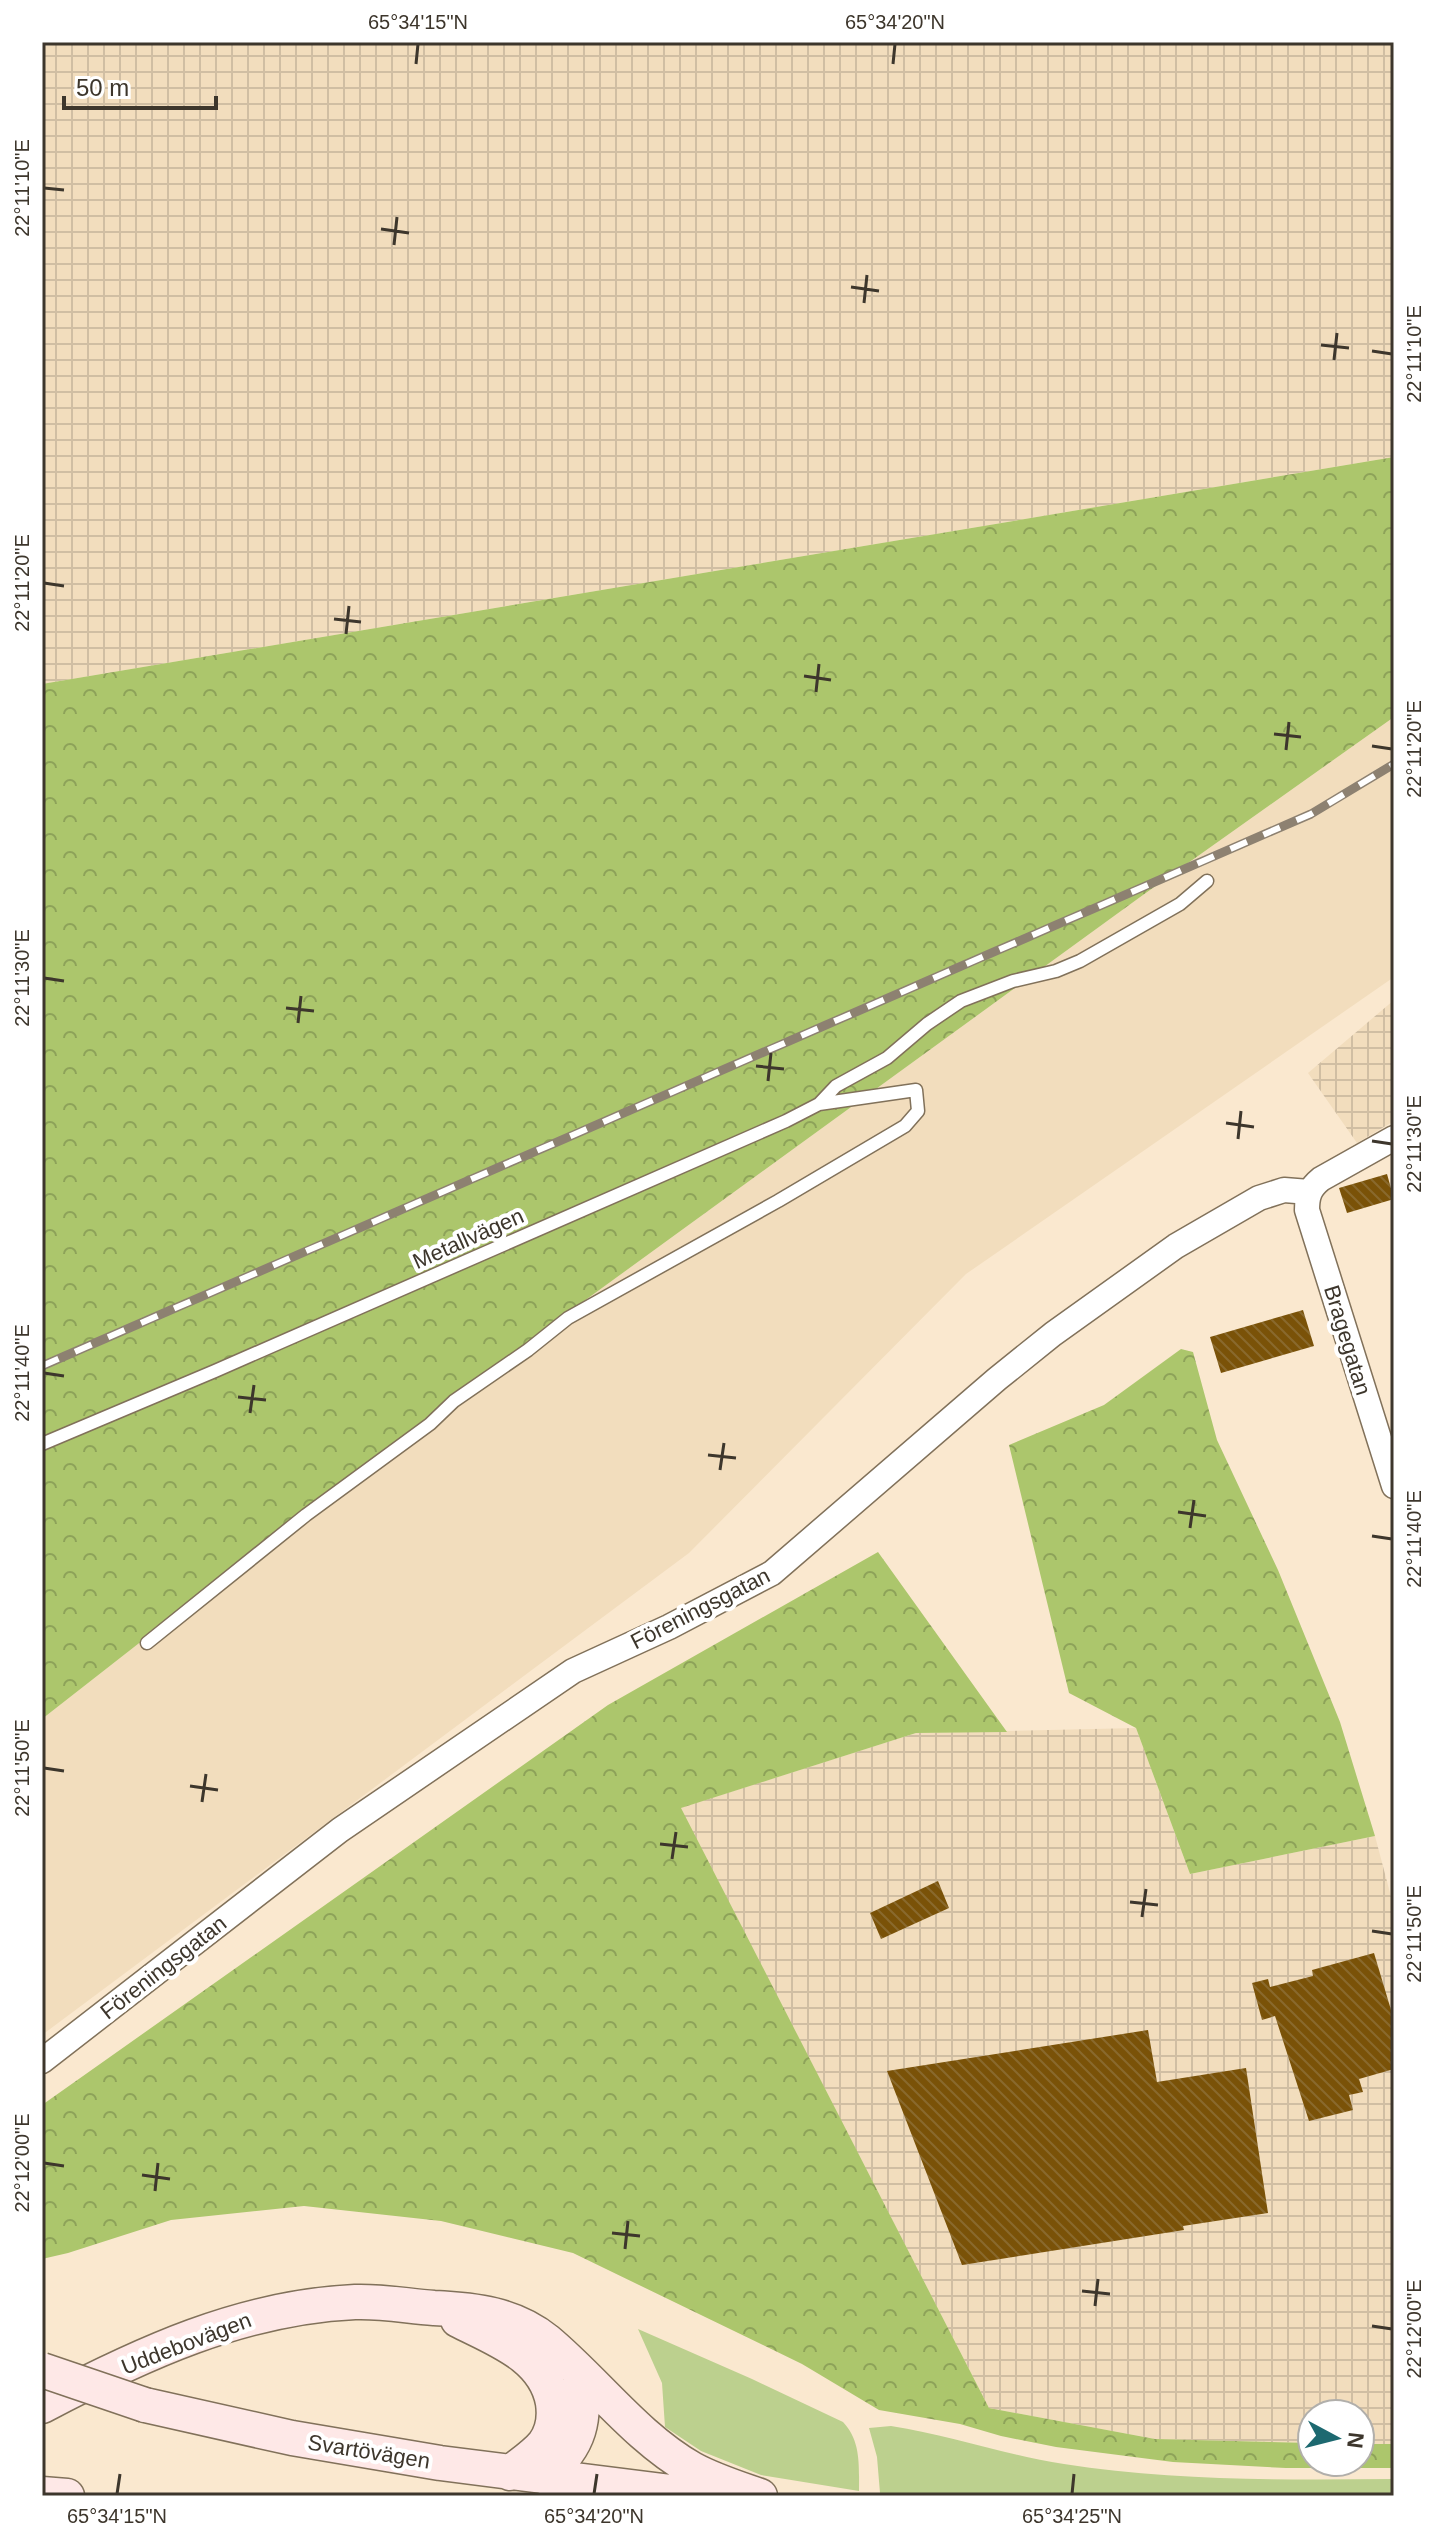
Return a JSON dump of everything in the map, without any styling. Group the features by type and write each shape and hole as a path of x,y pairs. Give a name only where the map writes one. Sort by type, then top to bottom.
{"street":[{"path":"1309,1192 1321,1179 1394,1138"},
{"name":"Föreningsgatan","path":"42,2061 340,1830 573,1671 669,1627 772,1573 997,1379 1053,1334 1176,1246 1259,1198 1284,1190 1309,1192"},
{"name":"Bragegatan","path":"1309,1192 1307,1210 1393,1479"},
{"name":"Uddebovägen","path":"42,2406 168,2345 239,2319 353,2302 478,2310 512,2320 547,2341 656,2442 690,2468 706,2477 760,2496"},
{"name":"Uddebovägen","path":"432,2308 512,2348 531,2362 549,2386 554,2412 551,2431 541,2447 510,2473"},
{"name":"Svartövägen","path":"42,2370 145,2405 292,2438 627,2492 703,2496"},
{"path":"545,2477 564,2458 579,2433 583,2410 580,2373"},
{"path":"42,2494 67,2496"}],"lane":[{"path":"819,1104 836,1086 887,1058 927,1024 961,1001 1080,961 1180,904 1207,881"},
{"name":"Metallvägen","path":"42,1444 215,1371 819,1104 916,1090 918,1111 905,1126 568,1318 306,1515 147,1643"}],"shaded area":[{"path":"69,42 1394,42 1394,457 42,684 42,47"},
{"path":"1394,717 1394,977 966,1274 689,1553 42,2035 42,1719 485,1373 1143,895"},
{"path":"1394,1000 1394,1121 1357,1143 1308,1073"},
{"path":"1136,1728 1190,1874 1375,1836 1394,1908 1394,2444 1376,2444 1376,2398 1296,2398 1296,2443 1155,2439 989,2408 680,1808 916,1733"}],"green space":[{"path":"1394,457 1394,717 1143,895 485,1373 42,1719 42,684"},
{"path":"1181,1349 1193,1352 1217,1440 1278,1570 1340,1722 1375,1836 1190,1874 1136,1728 1069,1693 1009,1445 1104,1405"},
{"path":"878,1552 1007,1732 916,1733 681,1808 989,2408 1155,2439 1296,2443 1296,2468 1173,2462 1056,2447 960,2424 879,2410 802,2364 573,2253 441,2221 304,2206 171,2220 42,2259 42,2105 608,1705"},
{"path":"638,2329 843,2422 856,2445 859,2491 761,2475 701,2451 665,2427 662,2383"},
{"path":"891,2426 1042,2460 1105,2470 1229,2478 1394,2479 1394,2496 929,2496 880,2493 877,2457 869,2428"},
{"path":"1376,2444 1394,2444 1394,2468 1376,2468"}],"building":[{"path":"1387,1174 1394,1199 1347,1213 1339,1188"},
{"path":"1303,1310 1314,1346 1221,1373 1210,1337"},
{"path":"938,1881 949,1908 881,1939 870,1913"},
{"path":"1374,1953 1394,2020 1394,2069 1359,2079 1363,2092 1349,2095 1353,2110 1309,2121 1275,2016 1262,2020 1252,1983 1268,1979 1270,1987 1313,1976 1312,1970"},
{"path":"1148,2030 1157,2082 1246,2068 1268,2213 1183,2226 1184,2230 962,2265 887,2071"}],"railway":[{"path":"42,1366 1311,814 1394,764"}]}
